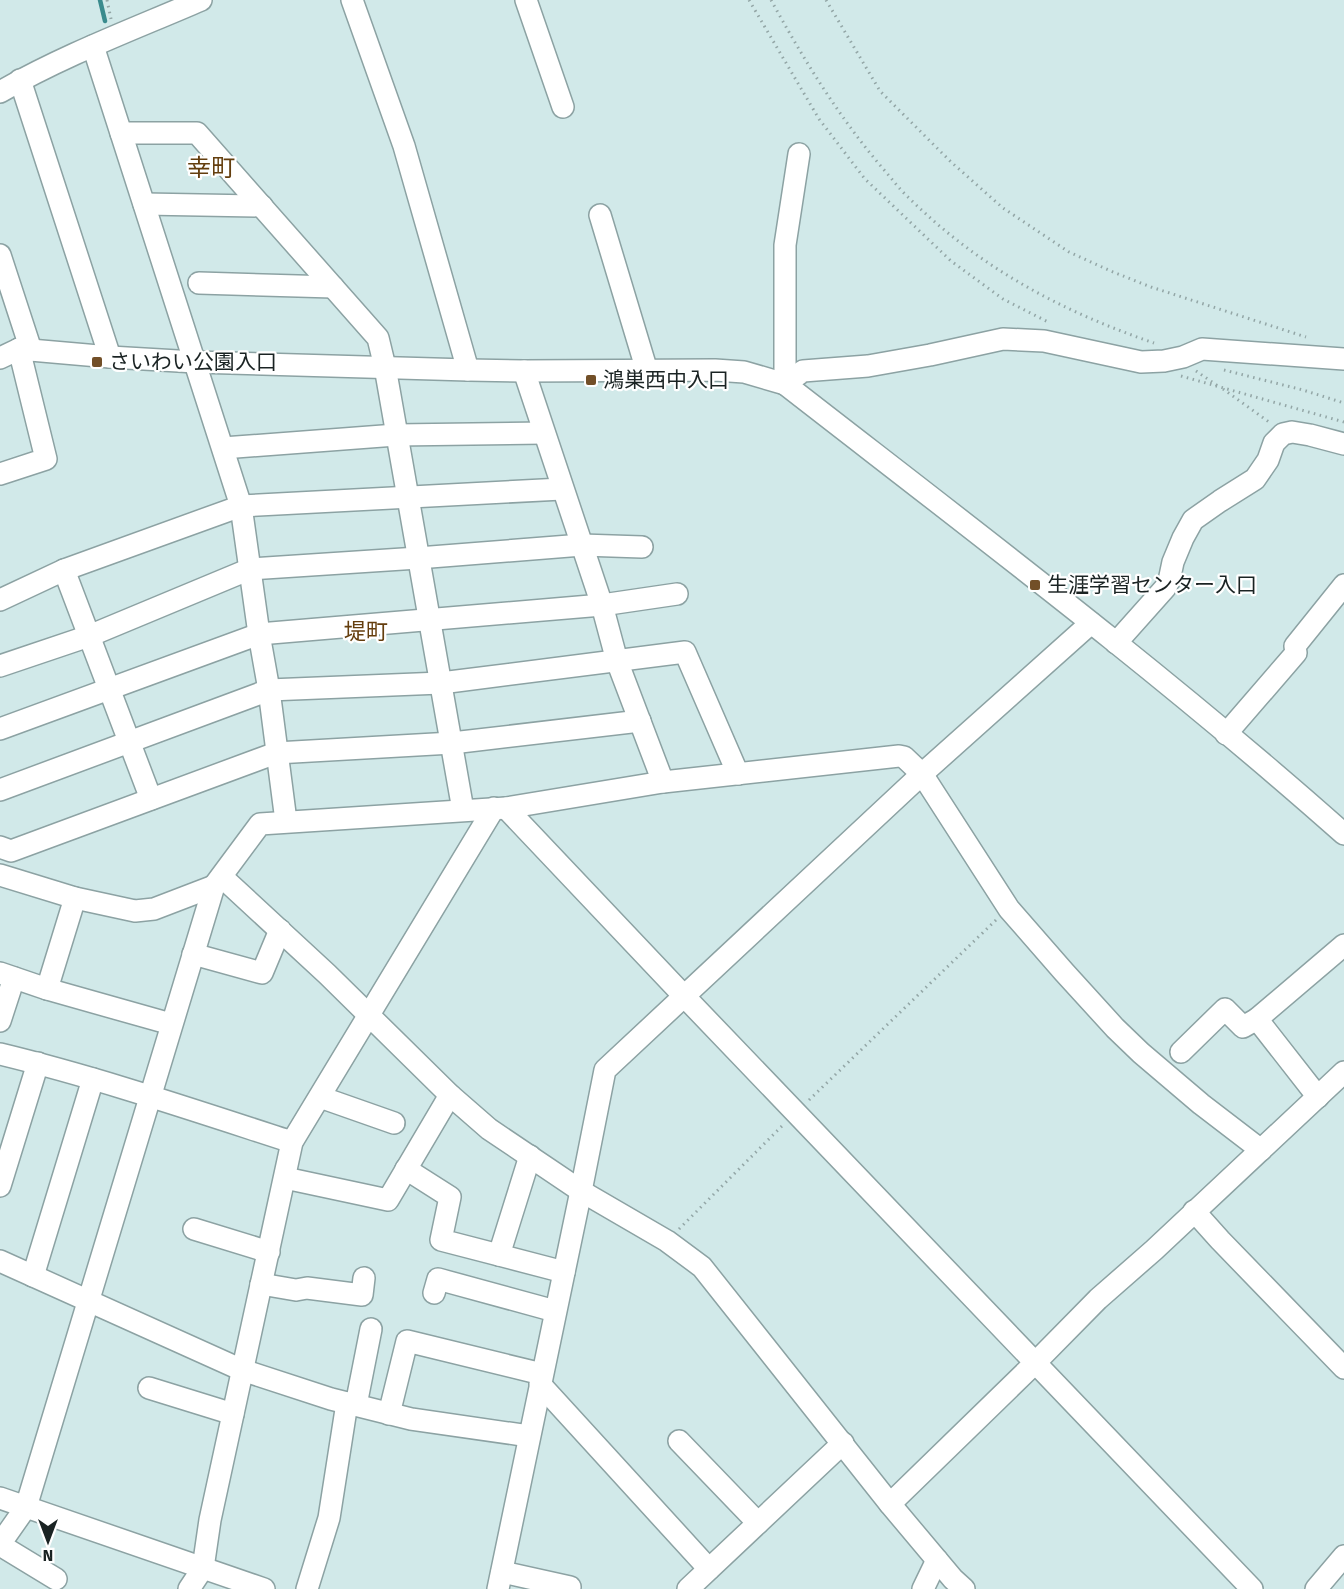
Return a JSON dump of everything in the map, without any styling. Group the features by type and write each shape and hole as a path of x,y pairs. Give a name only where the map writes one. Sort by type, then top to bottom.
{"street":[{"path":"0,92 20,80 93,46 201,0"},
{"path":"352,0 404,146 468,370"},
{"path":"526,0 563,107"},
{"path":"93,46 241,506 286,821"},
{"path":"20,80 110,357"},
{"path":"121,133 197,133 378,338 463,810"},
{"path":"785,384 785,245 799,154"},
{"path":"144,204 262,206"},
{"path":"600,215 647,371"},
{"path":"0,255 25,350 46,459 0,474"},
{"path":"199,282 333,287"},
{"path":"785,384 803,371 868,366 1003,339 1044,341 1141,362 1164,361 1180,366 1202,349 1344,359"},
{"path":"0,358 25,350 195,362 468,370 715,370 744,372 785,384 1116,642 1344,834"},
{"path":"524,371 602,605 617,661 663,782"},
{"path":"1116,642 1165,588 1173,562 1193,520 1255,479 1268,460 1274,442 1283,434 1292,432 1344,444"},
{"path":"223,448 396,435 544,433"},
{"path":"0,600 64,570 241,506 562,489"},
{"path":"0,666 89,636 250,569 582,545 642,548"},
{"path":"64,570 151,799"},
{"path":"1226,734 1296,654 1295,646 1344,585"},
{"path":"0,729 259,634 602,605 677,594"},
{"path":"570,1587 500,1581 605,1070 921,774 1091,623"},
{"path":"0,790 269,690 441,683 686,652 738,774"},
{"path":"0,848 11,851 276,753 452,743 640,721"},
{"path":"56,1579 0,1545 26,1507 171,1024 218,881 260,824 500,808 663,782 904,757 921,774 1009,909 1064,972 1134,1047 1201,1104 1261,1150"},
{"path":"500,808 684,996 1252,1589"},
{"path":"189,1589 203,1568 210,1520 292,1142 500,808"},
{"path":"0,875 75,898 135,911 154,909 218,881"},
{"path":"218,881 280,930 450,1095 489,1129 581,1191 667,1241 702,1268 890,1504 964,1589"},
{"path":"47,989 75,898"},
{"path":"193,954 262,974 280,930"},
{"path":"1181,1052 1225,1009 1243,1027 1257,1019 1344,945"},
{"path":"0,1021 7,976 171,1024"},
{"path":"1257,1019 1318,1097"},
{"path":"0,1054 93,1079 292,1142"},
{"path":"0,1186 38,1063"},
{"path":"890,1504 1098,1299 1154,1250 1344,1072"},
{"path":"33,1276 93,1079"},
{"path":"285,1178 388,1200 450,1095"},
{"path":"320,1097 394,1123"},
{"path":"499,1255 530,1156"},
{"path":"406,1169 450,1197 441,1240 564,1272"},
{"path":"1194,1211 1344,1368"},
{"path":"194,1229 269,1252"},
{"path":"0,1261 242,1370 389,1414 529,1436"},
{"path":"261,1284 296,1290 307,1288 362,1295 364,1278"},
{"path":"434,1293 438,1279 555,1311"},
{"path":"307,1589 329,1518 352,1404 371,1329"},
{"path":"389,1414 407,1341 541,1379 710,1569"},
{"path":"149,1388 233,1414"},
{"path":"680,1441 759,1523"},
{"path":"688,1589 843,1443"},
{"path":"0,1498 264,1589"},
{"path":"1316,1589 1344,1556"},
{"path":"923,1589 938,1560"}],"path":[{"path":"749,0 819,119 865,179 951,261 1003,299 1051,323"},
{"path":"771,0 813,73 843,119 908,197 964,247 997,270 1040,295 1112,329 1174,350 1180,366 1221,388 1344,422"},
{"path":"826,0 880,92 951,162 1003,208 1069,252 1113,272 1151,287 1312,339"},
{"path":"1180,366 1192,368 1283,434"},
{"path":"1216,368 1344,403"},
{"path":"667,1241 796,1113 1009,909"}],"waterway":[{"path":"100,0 105,21"}],"place":[{"name":"さいわい公園入口","path":"97,362"},
{"name":"鴻巣西中入口","path":"591,380"},
{"name":"生涯学習センター入口","path":"1035,585"}],"district":[{"name":"幸町","path":"211,168"},
{"name":"堤町","path":"366,631"}]}
